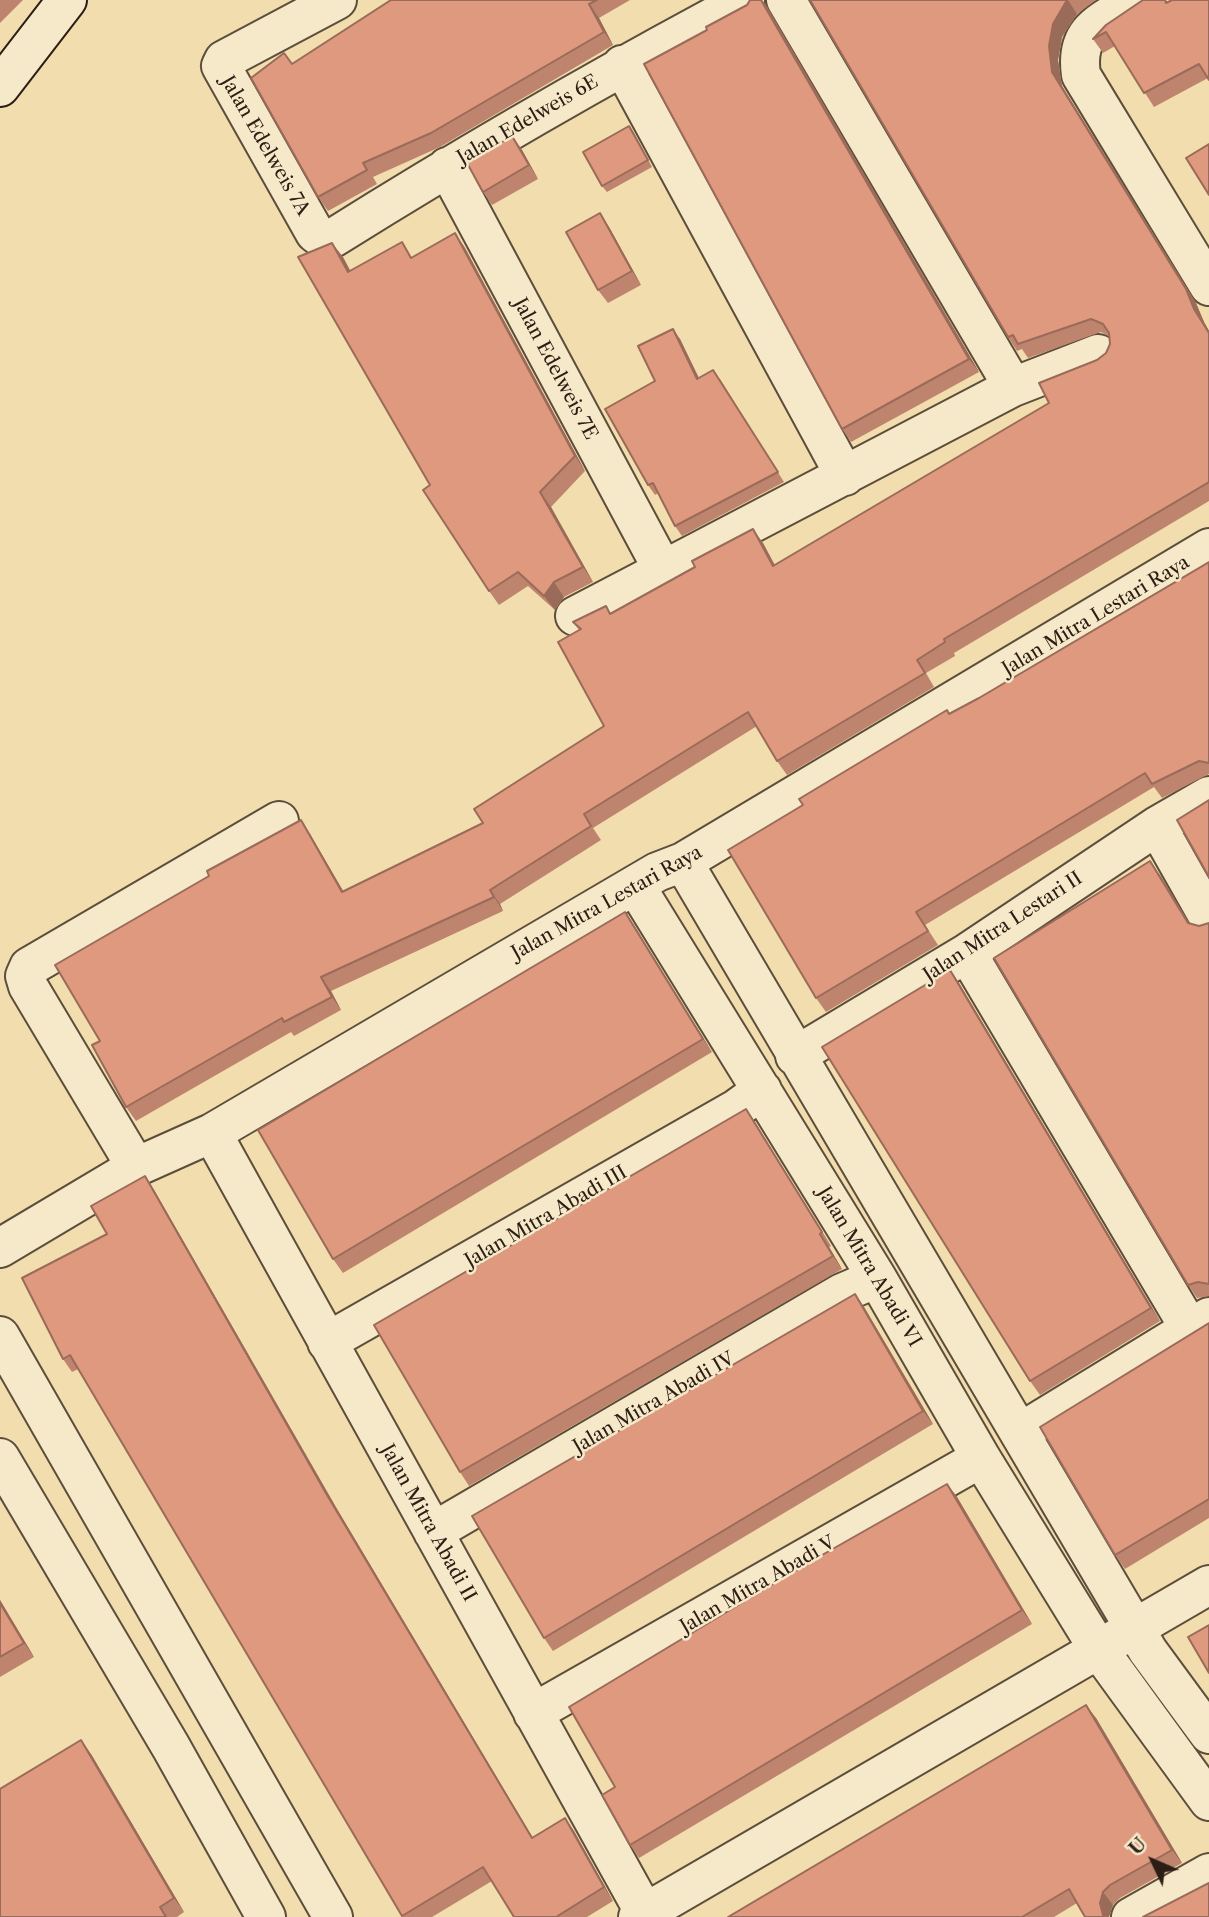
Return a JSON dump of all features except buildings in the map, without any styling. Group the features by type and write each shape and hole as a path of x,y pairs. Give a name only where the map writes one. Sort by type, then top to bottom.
{"street":[{"path":"0,87 67,0"},
{"name":"Jalan Edelweis 7A","path":"314,233 221,66 225,60 337,0"},
{"name":"Jalan Edelweis 6E","path":"314,233 323,239 333,238 447,167 622,65 745,0"},
{"path":"786,0 1013,387"},
{"path":"1138,0 1088,30 1078,54 1081,75 1209,286"},
{"path":"622,65 845,476"},
{"name":"Jalan Edelweis 7E","path":"447,167 663,570"},
{"path":"575,617 1013,387 1098,354"},
{"name":"Jalan Mitra Lestari Raya","path":"0,1248 136,1167 212,1133 635,885 683,862 1209,548"},
{"name":"Jalan Mitra Lestari II","path":"795,1056 967,953 1157,826 1209,796"},
{"path":"136,1167 28,986 25,976 29,967 279,821"},
{"path":"1157,826 1209,918"},
{"path":"683,862 795,1056 1021,1432 1118,1639 1209,1801"},
{"name":"Jalan Mitra Abadi VI","path":"635,885 877,1278 981,1458 1118,1639"},
{"path":"967,953 1199,1323 1021,1432"},
{"name":"Jalan Mitra Abadi III","path":"327,1342 736,1109 762,1090"},
{"name":"Jalan Mitra Abadi II","path":"212,1133 643,1916"},
{"name":"Jalan Mitra Abadi IV","path":"433,1532 842,1293 877,1278"},
{"path":"0,1336 333,1917"},
{"path":"0,1458 171,1747 266,1917"},
{"name":"Jalan Mitra Abadi V","path":"533,1713 981,1458"},
{"path":"643,1916 961,1727 1209,1585"},
{"path":"1118,1639 1209,1734"},
{"path":"1131,1917 1209,1873"}]}
